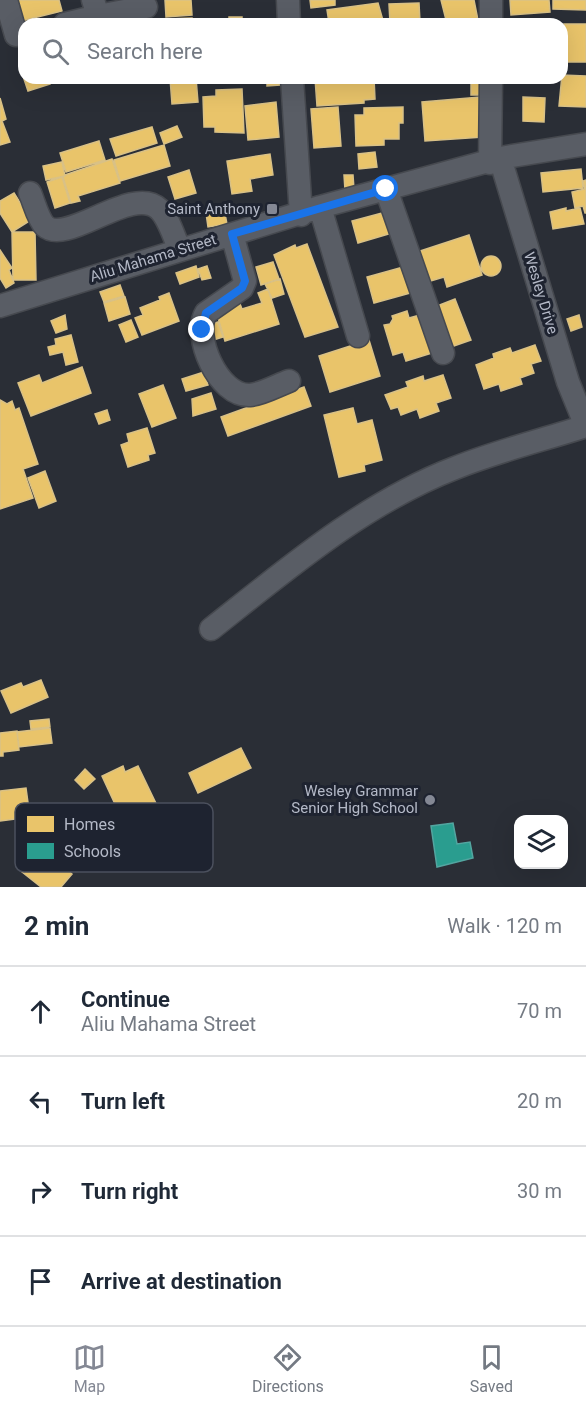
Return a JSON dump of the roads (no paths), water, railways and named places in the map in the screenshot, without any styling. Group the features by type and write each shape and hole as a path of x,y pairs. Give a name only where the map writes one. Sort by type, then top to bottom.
{"street":[{"path":"6,0 13,37"},
{"path":"288,0 289,18"},
{"path":"491,0 491,18"},
{"path":"76,18 95,8 146,7"},
{"path":"293,84 310,211 358,336"},
{"name":"Wesley Drive","path":"491,84 495,160 568,382 586,426"},
{"name":"Aliu Mahama Street","path":"0,306 386,189 495,160 586,144"},
{"path":"386,189 443,353"},
{"path":"30,193 44,225 52,230 65,228 134,204 153,205 160,210 180,250"},
{"path":"232,234 245,281 242,288 203,317 203,340 219,380 228,389 250,395 289,381"},
{"path":"211,629 314,548 384,502 454,468 586,426"}],"place":[{"name":"Saint Anthony","path":"272,209"},
{"name":"Wesley Grammar Senior High School","path":"430,800"}]}
